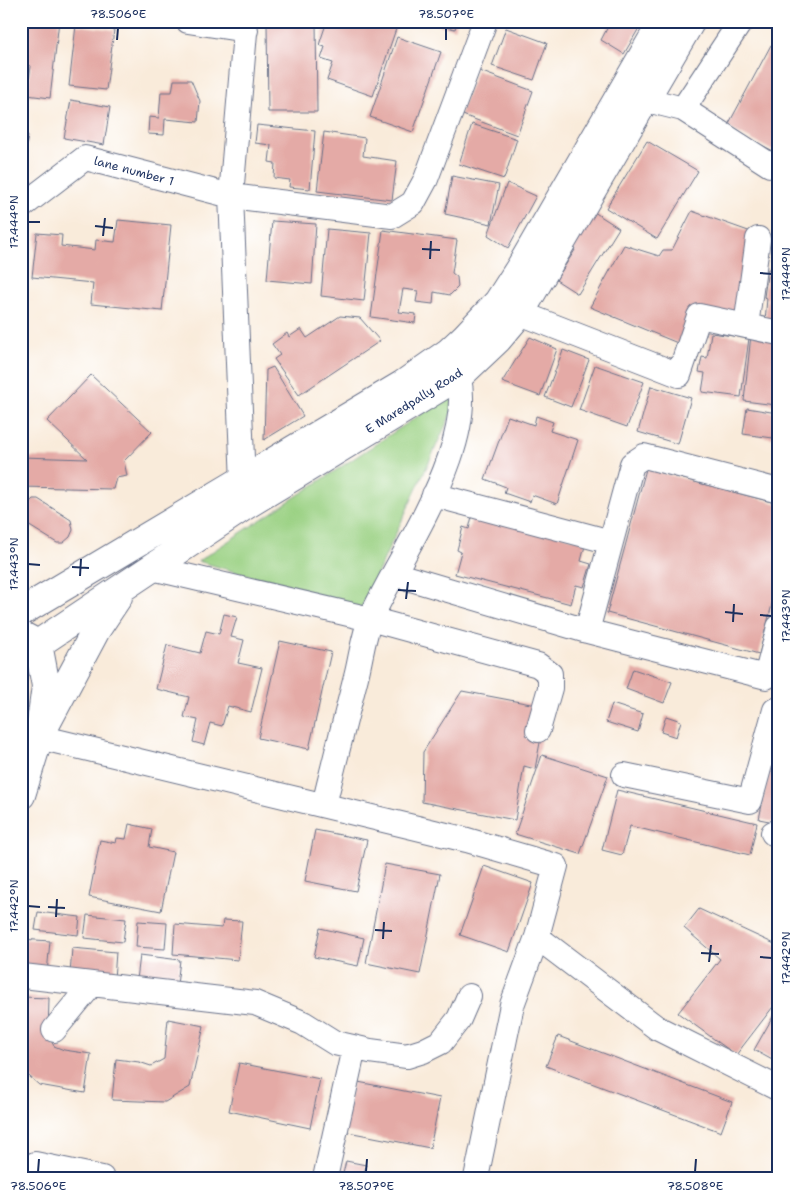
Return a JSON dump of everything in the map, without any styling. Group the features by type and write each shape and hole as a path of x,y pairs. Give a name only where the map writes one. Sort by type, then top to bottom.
{"main road":[{"name":"E Maredpally Road","path":"21,612 243,482 402,385 455,363 521,266 663,21"},
{"name":"E Maredpally Road","path":"30,639 126,586 455,363 498,339 520,313 647,100 691,21"},
{"path":"39,737 96,630 126,586"},
{"path":"21,795 39,737 46,686 30,639"},
{"path":"21,710 30,706 46,686"}],"street":[{"path":"188,21 246,26 231,196 243,482"},
{"path":"231,196 392,216 413,203 426,179 485,21"},
{"path":"683,109 741,21"},
{"path":"647,100 683,109 770,165 779,164"},
{"name":"lane number 1","path":"21,207 85,158 231,196"},
{"path":"746,326 758,239"},
{"path":"520,313 679,375 699,316 779,332"},
{"path":"324,805 370,620 434,495 459,429 463,400 455,363"},
{"path":"587,631 632,464 644,456 777,482"},
{"path":"434,495 611,542"},
{"path":"152,568 370,620 538,665 550,674 550,688 538,730"},
{"path":"394,574 587,631 766,677 779,627"},
{"path":"624,775 750,801 775,710 779,711"},
{"path":"39,737 467,840 556,866 537,937 512,1005 476,1178"},
{"path":"537,937 657,1028 779,1089"},
{"path":"23,976 255,1003 303,1022 335,1043 354,1048 407,1056 423,1052 441,1042 460,1019 469,996"},
{"path":"54,1030 92,984"},
{"path":"324,1178 354,1048"},
{"path":"35,1164 102,1178"}],"green space":[{"path":"464,386 361,609 198,561"}],"building":[{"path":"21,21 59,21 50,98 27,95 31,66 23,65 21,74"},
{"path":"267,21 316,21 317,112 268,112"},
{"path":"327,21 383,21 397,26 373,96 327,80 333,63 321,59 325,47 319,45"},
{"path":"422,21 457,21 455,29"},
{"path":"611,21 643,21 624,54 601,40"},
{"path":"774,21 779,21 779,33 770,28"},
{"path":"76,25 114,30 106,90 69,86"},
{"path":"506,28 547,43 534,80 492,66"},
{"path":"397,37 441,52 413,132 370,117"},
{"path":"771,45 779,49 779,154 727,127"},
{"path":"477,70 533,91 517,135 460,114"},
{"path":"174,80 191,80 200,101 198,122 165,119 164,135 148,134 149,117 159,118 161,92 172,92"},
{"path":"71,100 110,107 104,145 64,138"},
{"path":"472,124 517,139 504,179 459,164"},
{"path":"257,125 315,131 310,189 289,187 290,180 274,178 275,163 269,162 271,145 255,143"},
{"path":"324,132 365,138 363,156 397,161 392,200 317,191"},
{"path":"21,134 28,135 22,175 21,175"},
{"path":"647,141 698,171 657,239 606,208"},
{"path":"452,176 499,185 491,224 445,214"},
{"path":"507,183 536,196 508,248 488,235"},
{"path":"692,211 754,233 736,323 695,308 680,344 590,307 624,245 659,256 663,250 672,250"},
{"path":"594,212 619,228 578,294 556,280 575,250 572,248"},
{"path":"118,220 171,225 162,311 91,304 93,283 32,277 37,233 62,235 61,246 95,250 96,240 115,242"},
{"path":"272,221 316,224 312,284 267,280"},
{"path":"327,229 371,233 364,301 321,296"},
{"path":"383,230 457,240 452,273 457,277 458,287 450,295 434,292 433,304 416,302 418,291 403,289 399,312 416,314 415,323 371,317"},
{"path":"772,261 779,261 779,323 765,322 767,298 764,297 768,269 771,269"},
{"path":"340,316 360,318 380,341 299,395 274,359 280,355 272,344 287,333 289,337 301,329 307,338"},
{"path":"711,333 749,338 741,397 702,392 705,373 699,372 702,357 707,358"},
{"path":"751,335 779,338 776,405 744,401"},
{"path":"530,337 557,349 540,396 502,382"},
{"path":"563,350 589,360 571,407 545,397"},
{"path":"595,365 644,382 627,427 579,410"},
{"path":"273,367 303,416 264,440 266,370"},
{"path":"91,375 152,432 124,461 127,476 116,478 113,489 21,487 21,457 87,459 47,421"},
{"path":"651,386 691,398 678,444 638,432"},
{"path":"747,408 777,413 773,438 743,434"},
{"path":"508,416 534,425 536,416 553,422 550,431 578,440 557,504 532,495 530,502 504,493 506,487 485,479"},
{"path":"646,469 779,504 779,578 759,654 607,613"},
{"path":"33,499 38,499 71,520 73,530 70,537 63,543 57,543 23,522 21,511"},
{"path":"473,512 586,542 581,561 591,564 584,587 576,585 571,604 455,574 461,552 457,550 463,527 469,529"},
{"path":"224,614 237,617 231,637 244,640 238,663 262,668 251,712 228,706 222,726 210,723 204,745 193,742 198,720 184,717 189,697 156,689 167,645 200,653 206,631 219,634"},
{"path":"280,641 331,652 309,749 258,738"},
{"path":"633,669 672,682 664,703 626,689"},
{"path":"462,691 536,705 542,732 535,769 524,766 515,820 422,802 423,752"},
{"path":"612,704 643,714 638,732 606,722"},
{"path":"666,716 681,721 676,737 661,732"},
{"path":"779,729 779,823 759,819"},
{"path":"542,755 608,776 580,854 515,834"},
{"path":"617,790 757,823 750,855 630,826 622,855 602,850"},
{"path":"129,824 152,829 149,847 173,852 161,911 89,897 100,840 116,843 117,838 126,839"},
{"path":"315,830 367,840 356,891 305,881"},
{"path":"385,864 440,874 420,974 366,963"},
{"path":"484,866 533,883 509,952 460,935"},
{"path":"699,909 779,946 779,999 736,1055 678,1013 720,959 684,928"},
{"path":"38,912 80,917 78,935 35,930"},
{"path":"87,915 126,919 123,942 84,938"},
{"path":"223,920 242,921 238,960 173,954 175,924 222,928"},
{"path":"138,921 167,923 165,949 136,947"},
{"path":"320,928 364,938 358,966 314,957"},
{"path":"21,939 50,941 47,973 21,971"},
{"path":"72,948 116,952 114,979 70,975"},
{"path":"140,955 180,960 177,985 137,980"},
{"path":"21,997 49,998 48,1035 54,1046 64,1050 91,1054 85,1093 39,1085 21,1069"},
{"path":"779,1006 779,1056 776,1062 754,1050"},
{"path":"168,1019 204,1026 190,1087 165,1102 112,1100 116,1059 139,1062 151,1066 164,1059"},
{"path":"558,1036 732,1102 721,1132 546,1066"},
{"path":"239,1063 320,1079 310,1128 229,1111"},
{"path":"353,1081 440,1098 430,1148 343,1131"},
{"path":"779,1103 779,1124 772,1121"},
{"path":"346,1161 366,1165 363,1178 342,1178"}]}
